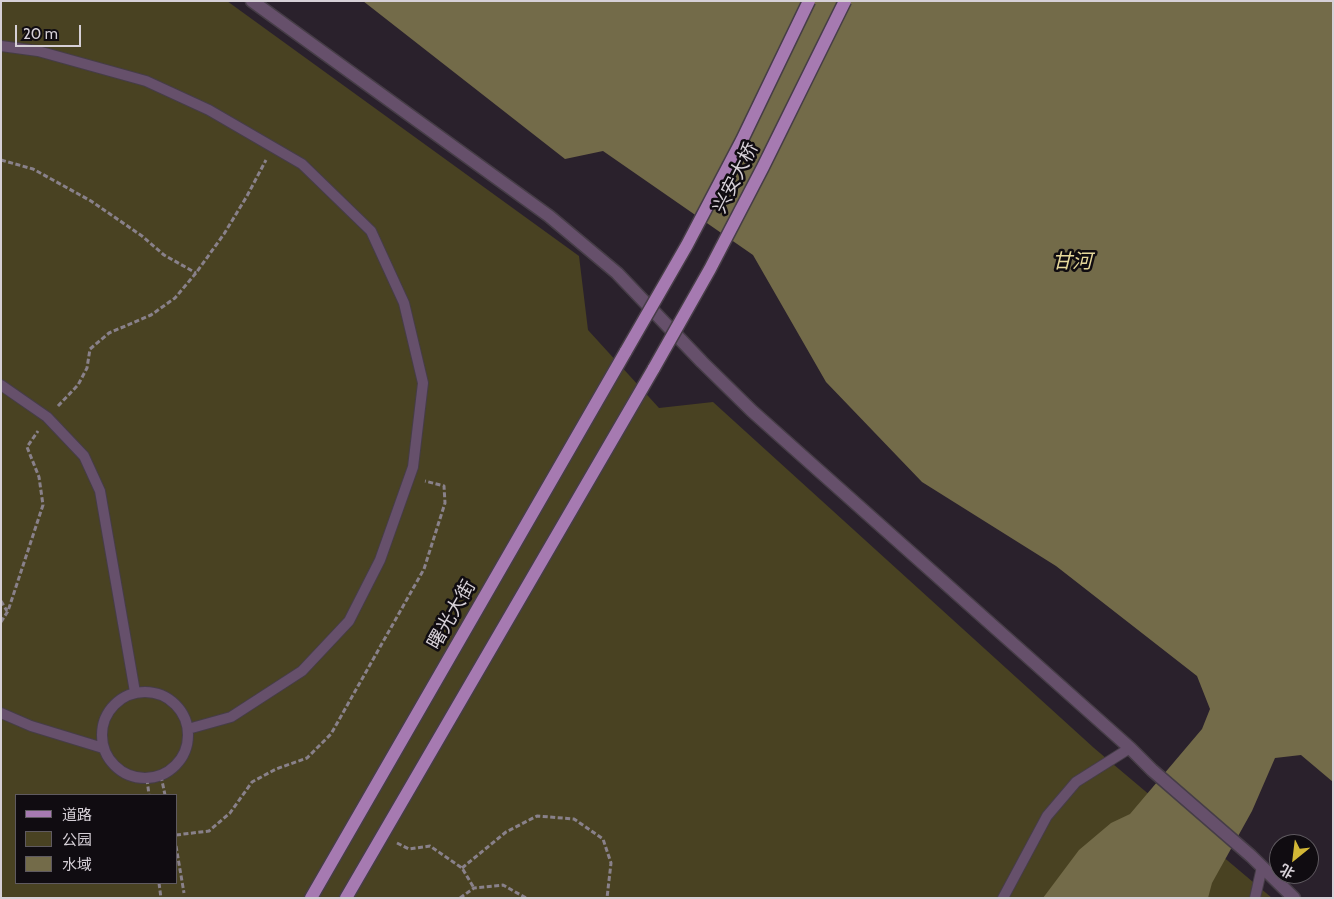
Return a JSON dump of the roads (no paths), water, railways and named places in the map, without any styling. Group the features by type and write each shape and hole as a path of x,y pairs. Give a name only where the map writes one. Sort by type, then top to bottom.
{"main road":[{"name":"兴安大桥","path":"626,352 687,245 738,149 809,1"},
{"name":"兴安大桥","path":"346,898 710,269 845,1"},
{"name":"曙光大街","path":"311,898 626,352"}],"street":[{"path":"252,1 549,216 617,273 752,411 1130,748 1152,770 1251,856 1294,898"}],"lane":[{"path":"1,46 38,51 146,81 209,110 302,164 370,230 404,303 423,383 413,466 380,560 349,621 302,671 231,718 188,729"},
{"path":"1,385 47,417 84,456 100,491 135,692"},
{"path":"135,692 150,692 164,696 175,704 184,715 188,729 188,744 183,757 173,768 161,776 147,779 132,777 119,771 109,760 103,748 101,733 104,719 111,707 122,698 135,692"},
{"path":"1,712 31,726 103,748"},
{"path":"1003,898 1047,816 1076,782 1130,748"},
{"path":"1254,898 1262,867"}],"water":[{"name":"甘河","path":"363,1 1333,1 1333,782 1301,755 1275,758 1252,811 1212,883 1208,898 1043,898 1079,850 1111,823 1130,814 1202,729 1210,709 1197,676 1056,566 922,482 826,382 753,255 603,151 565,159"}]}
